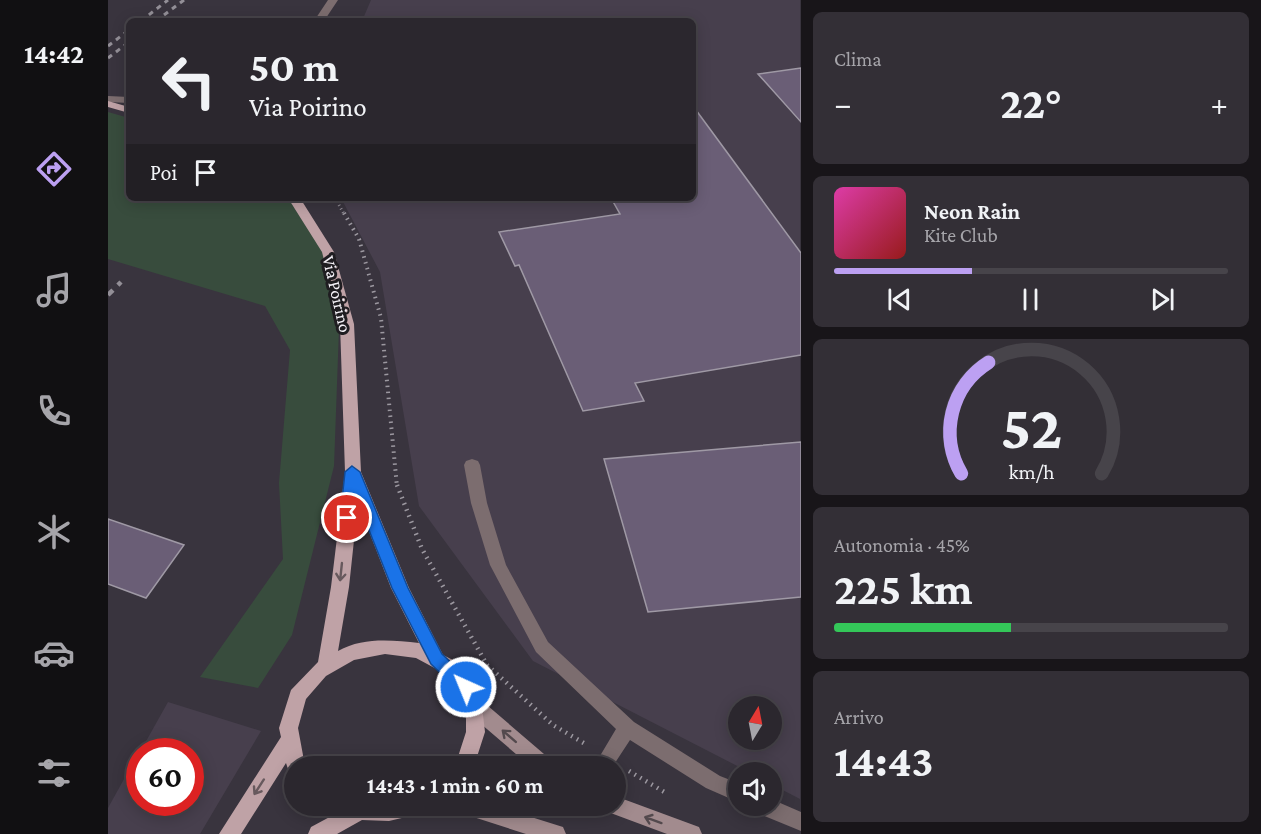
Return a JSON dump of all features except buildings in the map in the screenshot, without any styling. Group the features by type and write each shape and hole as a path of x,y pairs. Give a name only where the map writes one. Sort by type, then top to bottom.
{"main road":[{"path":"108,104 126,109"},
{"name":"Via Poirino","path":"296,201 328,252 347,324 352,472 340,587 327,664"},
{"name":"Via Poirino","path":"352,472 400,588 436,659"},
{"name":"Via Poirino","path":"293,756 289,741 290,719 297,698 310,679 327,664 353,651 382,646 411,648 436,659 466,687 474,706 476,730 470,756"},
{"name":"Via Poirino","path":"474,706 532,756"},
{"path":"229,834 289,741"},
{"path":"626,809 692,834"},
{"path":"318,834 341,816"},
{"path":"499,816 556,834"}],"street":[{"path":"321,18 333,0"},
{"path":"108,99 126,100"},
{"path":"472,465 479,503 498,565 542,647 627,728 713,782 728,789"},
{"path":"609,756 627,728"},
{"path":"782,814 801,822"}],"shaded area":[{"path":"371,0 800,0 800,799 782,790 782,762 730,762 533,661 419,506 380,272 343,201 696,201 696,18 363,18"},
{"path":"168,702 261,731 200,834 108,834 108,808 126,775 126,816 204,816 204,738 148,738"}],"green space":[{"path":"108,112 126,117 126,201 290,201 322,250 339,329 334,466 292,635 258,688 200,677 283,559 279,483 290,350 265,306 108,259"}],"railway":[{"path":"145,18 168,0"},
{"path":"160,18 184,0"},
{"path":"108,46 126,32"},
{"path":"108,58 126,44"},
{"path":"108,295 121,282"}],"route":[{"path":"347,518 352,472 400,588 436,659 453,672 466,687"}]}
